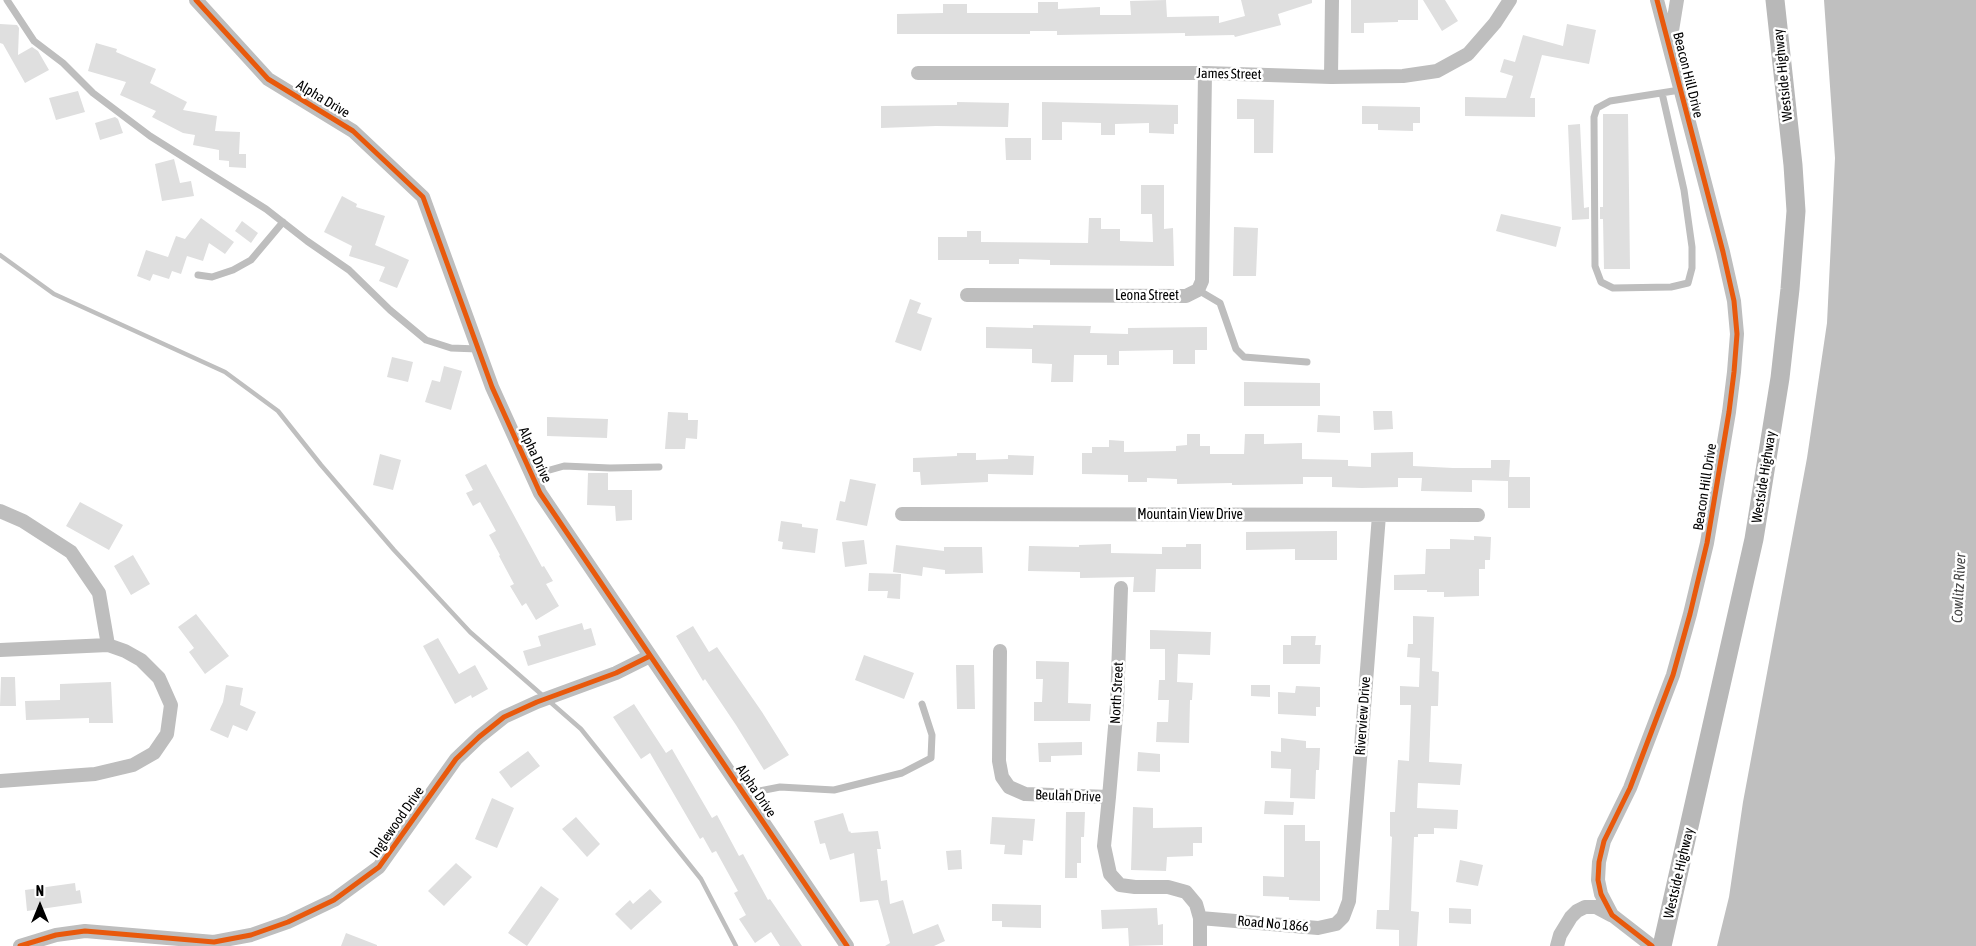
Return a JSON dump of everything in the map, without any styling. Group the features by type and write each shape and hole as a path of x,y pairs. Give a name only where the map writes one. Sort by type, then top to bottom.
{"main road":[{"name":"Westside Highway","path":"1662,946 1754,539 1780,378 1796,211 1793,165 1775,0"}],"street":[{"name":"Alpha Drive","path":"196,0 268,79 353,131 423,197 492,388 540,493 847,946"},
{"path":"1331,77 1332,0"},
{"name":"James Street","path":"918,73 1205,73 1331,77 1403,76 1437,71 1468,54 1495,23 1510,0"},
{"name":"Beacon Hill Drive","path":"1652,946 1612,915 1604,901 1598,880 1600,853 1630,788 1670,683 1690,614 1707,543 1734,372 1737,334 1734,301 1657,0"},
{"path":"1669,49 1677,0"},
{"name":"Leona Street","path":"967,295 1186,296 1198,290 1202,281 1205,73"},
{"path":"0,512 23,521 71,552 99,593 108,645"},
{"name":"Mountain View Drive","path":"902,514 1478,515"},
{"name":"Riverview Drive","path":"1343,917 1349,901 1379,515"},
{"name":"North Street","path":"1108,797 1117,704 1121,588"},
{"path":"0,650 108,645 125,651 147,666 159,678 171,704 167,734 154,753 134,765 95,774 0,781"},
{"name":"Beulah Drive","path":"1000,651 998,761 1002,777 1009,787 1026,794 1108,797 1104,846 1110,874 1120,885 1168,887 1186,892 1196,904 1200,918 1200,946"},
{"name":"Inglewood Drive","path":"20,946 56,935 85,931 217,944 288,922 334,900 379,867 456,760 479,737 504,717 537,702 616,673 650,656"},
{"path":"1557,946 1560,935 1577,911 1585,907 1596,907 1612,915"},
{"name":"Road No 1866","path":"1200,918 1318,928 1336,924 1343,917"}],"lane":[{"path":"7,0 34,41 63,63 93,93 150,136 260,204 307,241 349,270 390,310 426,340 451,348 478,349"},
{"path":"1662,92 1684,190 1692,247 1692,268 1688,283 1671,287 1613,288 1601,282 1595,266 1594,117 1597,108 1610,101 1662,92 1680,90"},
{"path":"198,275 212,277 232,270 251,260 284,222"},
{"path":"1198,290 1220,303 1227,318 1236,349 1244,357 1307,362"},
{"path":"532,475 564,466 610,468 659,467"},
{"path":"744,794 780,786 834,790 902,773 931,758 932,735 922,704"}],"water":[{"name":"Cowlitz River","path":"1824,0 1976,0 1976,946 1717,946 1729,897 1743,802 1807,458 1827,323 1835,158"}],"building":[{"path":"1166,0 1167,17 1219,16 1219,23 1245,16 1241,0 1312,0 1312,3 1278,14 1281,25 1235,37 1234,35 1185,36 1185,33 1057,35 1057,31 1030,31 1030,34 897,34 897,14 943,13 943,4 967,4 967,13 1038,13 1038,2 1058,2 1058,9 1100,7 1100,15 1131,15 1130,1"},
{"path":"1351,0 1418,0 1418,20 1364,23 1364,33 1351,33"},
{"path":"1423,0 1445,0 1458,21 1442,31"},
{"path":"0,24 17,25 19,28 18,55 32,47 38,51 49,70 25,83 3,44 0,43"},
{"path":"1567,24 1596,30 1589,64 1542,55 1530,98 1535,98 1535,117 1465,116 1465,97 1506,98 1513,76 1500,72 1504,59 1515,62 1523,35 1563,46"},
{"path":"96,43 117,49 116,52 156,69 150,83 187,102 183,110 217,116 215,131 240,132 239,154 246,154 246,168 229,167 229,161 219,160 219,150 193,145 195,135 183,133 152,117 156,111 120,95 126,82 88,71"},
{"path":"78,91 85,112 56,120 49,98"},
{"path":"1237,99 1274,100 1273,153 1254,153 1254,119 1237,119"},
{"path":"957,102 1009,103 1008,127 936,126 881,128 881,106 957,105"},
{"path":"1042,102 1178,105 1178,124 1174,124 1174,134 1149,133 1149,123 1115,124 1115,135 1101,135 1101,123 1062,122 1062,140 1042,140"},
{"path":"1362,106 1420,107 1420,123 1413,123 1413,131 1378,130 1378,124 1362,124"},
{"path":"1603,114 1628,114 1630,269 1604,269 1603,219 1600,219 1600,207 1603,207"},
{"path":"115,117 118,119 123,133 100,140 95,123"},
{"path":"1580,124 1584,208 1589,207 1589,219 1572,220 1568,125"},
{"path":"1005,138 1031,138 1031,160 1006,160"},
{"path":"174,159 180,183 191,181 194,196 162,201 155,164"},
{"path":"1141,185 1164,185 1164,229 1173,228 1174,266 1050,265 1050,260 1019,259 1019,264 989,264 989,260 938,260 938,237 967,237 967,231 981,231 981,242 1088,243 1089,218 1101,218 1101,229 1120,229 1120,241 1153,242 1152,214 1141,214"},
{"path":"342,196 357,204 356,207 385,216 375,245 409,260 397,288 379,281 385,267 349,256 352,246 324,232"},
{"path":"1501,214 1561,227 1556,247 1496,231"},
{"path":"201,218 234,242 225,254 209,243 203,261 187,256 181,274 172,271 169,279 153,274 150,281 137,276 146,250 168,257 176,236 185,239"},
{"path":"242,221 258,233 251,243 235,231"},
{"path":"1234,227 1258,228 1256,276 1233,276"},
{"path":"910,299 921,303 917,313 932,318 921,351 895,342"},
{"path":"1033,325 1091,326 1090,333 1128,334 1128,328 1207,327 1207,350 1195,350 1195,364 1173,364 1173,350 1119,351 1119,365 1107,365 1107,355 1074,355 1073,382 1051,382 1052,364 1032,363 1032,349 986,348 986,327 1033,328"},
{"path":"392,357 413,362 408,382 387,377"},
{"path":"444,366 462,371 451,410 425,402 432,380 440,382"},
{"path":"1244,382 1320,383 1320,406 1244,406"},
{"path":"1373,411 1392,411 1393,429 1374,430"},
{"path":"668,412 688,413 688,420 698,420 697,439 686,438 685,449 665,449"},
{"path":"1318,415 1340,416 1340,433 1317,432"},
{"path":"547,417 608,419 607,438 547,436"},
{"path":"1187,434 1200,434 1200,446 1210,446 1210,454 1244,454 1245,434 1264,434 1264,444 1302,443 1302,459 1348,460 1348,466 1371,467 1371,453 1413,452 1413,466 1491,468 1491,460 1510,460 1509,477 1530,477 1530,508 1508,508 1508,481 1472,480 1472,492 1421,491 1422,478 1398,478 1398,487 1362,488 1332,487 1332,477 1303,477 1303,484 1232,485 1232,483 1177,484 1177,479 1147,478 1147,482 1128,482 1128,475 1082,474 1082,453 1092,453 1092,447 1109,447 1109,440 1124,441 1124,452 1176,451 1176,446 1187,445"},
{"path":"957,453 976,453 976,460 1008,459 1008,455 1034,456 1033,475 988,474 988,482 921,485 920,472 913,472 913,458 957,456"},
{"path":"380,454 401,460 393,490 373,485"},
{"path":"486,464 542,567 544,566 553,581 546,584 559,606 536,620 526,603 522,606 510,586 514,584 489,535 496,531 480,502 473,506 466,493 473,490 465,475"},
{"path":"588,473 608,473 608,490 632,490 632,520 616,521 615,506 587,505"},
{"path":"850,479 876,484 867,526 836,520 840,501 845,502"},
{"path":"80,502 123,525 109,550 66,526"},
{"path":"781,521 802,524 802,527 818,529 815,553 782,549 783,542 778,541"},
{"path":"1337,531 1337,560 1295,560 1295,549 1246,550 1246,532"},
{"path":"1474,536 1491,537 1490,560 1485,560 1485,569 1479,569 1479,596 1444,597 1444,592 1394,590 1394,575 1425,574 1426,549 1450,549 1450,539 1474,540"},
{"path":"864,540 867,564 845,567 842,542"},
{"path":"1111,544 1111,553 1162,554 1162,547 1186,547 1186,544 1201,544 1201,569 1156,569 1155,592 1133,592 1134,577 1080,578 1080,572 1028,571 1029,546 1079,547 1079,545"},
{"path":"896,545 944,551 944,547 982,547 983,573 945,574 945,570 923,567 922,576 893,572"},
{"path":"133,555 150,584 131,595 114,566"},
{"path":"869,573 901,574 900,599 887,598 888,591 868,591"},
{"path":"196,614 229,656 205,674 189,652 194,648 178,627"},
{"path":"1413,616 1434,617 1432,671 1439,672 1438,706 1431,706 1429,762 1462,764 1460,785 1418,783 1417,808 1458,810 1457,829 1434,828 1434,834 1418,834 1418,837 1414,837 1411,911 1419,912 1417,946 1399,946 1399,930 1376,929 1377,910 1389,910 1392,837 1390,836 1390,812 1395,812 1398,760 1409,761 1411,705 1400,705 1400,686 1419,687 1420,658 1407,657 1408,644 1413,644"},
{"path":"582,623 584,630 591,628 596,645 528,666 523,651 541,646 538,636"},
{"path":"693,626 709,652 717,647 789,755 764,770 705,679 703,681 676,636"},
{"path":"1150,630 1211,632 1210,655 1178,654 1177,682 1193,683 1192,700 1190,700 1189,743 1156,742 1157,722 1168,722 1169,700 1158,700 1159,680 1165,680 1165,649 1150,649"},
{"path":"1291,636 1316,636 1315,645 1321,645 1320,664 1283,664 1283,645 1291,645"},
{"path":"438,638 459,674 475,665 488,689 472,698 471,695 455,704 423,646"},
{"path":"864,655 914,673 904,699 855,680"},
{"path":"1036,661 1069,662 1068,703 1091,704 1090,721 1034,721 1034,702 1042,702 1043,679 1036,679"},
{"path":"956,665 974,665 975,709 957,709"},
{"path":"1,677 15,677 16,706 0,706"},
{"path":"111,682 113,723 89,723 89,718 26,720 25,701 60,700 60,684"},
{"path":"226,685 243,688 240,705 256,712 247,731 233,725 228,738 210,730 223,702"},
{"path":"1251,685 1270,685 1270,697 1251,696"},
{"path":"1296,686 1320,687 1320,707 1316,707 1316,716 1278,714 1278,692 1295,693"},
{"path":"634,704 666,753 672,749 712,818 717,815 739,856 743,854 768,900 770,899 802,946 780,946 771,932 755,943 739,919 746,915 734,893 738,891 716,851 712,853 703,837 700,839 650,753 641,759 613,717"},
{"path":"1281,738 1306,741 1306,748 1320,748 1319,770 1316,770 1315,799 1290,798 1291,769 1271,768 1271,751 1281,752"},
{"path":"1082,742 1082,755 1051,756 1051,762 1039,762 1038,743"},
{"path":"528,751 540,766 511,788 499,772"},
{"path":"1138,752 1160,754 1160,772 1137,771"},
{"path":"492,798 514,808 497,848 475,839"},
{"path":"1265,801 1294,802 1293,815 1264,814"},
{"path":"1133,807 1153,808 1153,828 1202,827 1202,843 1193,843 1193,856 1167,857 1166,871 1131,870"},
{"path":"1066,812 1085,812 1084,837 1081,837 1081,863 1077,863 1077,878 1065,878"},
{"path":"843,813 849,832 878,831 881,849 877,849 881,881 887,880 890,904 903,900 913,934 938,924 945,941 934,946 885,946 890,943 878,900 860,902 854,853 830,860 825,843 820,844 814,821"},
{"path":"576,817 600,844 587,857 562,829"},
{"path":"992,817 1035,819 1033,841 1023,840 1022,855 1004,854 1005,845 990,844"},
{"path":"1284,825 1305,825 1305,841 1320,841 1320,901 1289,900 1289,897 1263,896 1263,876 1284,877"},
{"path":"961,850 962,869 948,870 946,851"},
{"path":"1460,860 1483,865 1478,886 1456,882"},
{"path":"456,863 472,877 444,906 428,891"},
{"path":"75,883 76,891 80,890 82,903 27,911 25,890"},
{"path":"541,886 559,899 527,946 508,933"},
{"path":"650,889 662,902 631,930 615,914 630,900 633,904"},
{"path":"992,904 1041,905 1041,928 1002,927 1002,921 992,921"},
{"path":"1157,908 1158,925 1163,924 1163,945 1129,946 1128,928 1102,929 1101,910"},
{"path":"1449,908 1471,909 1471,924 1449,923"},
{"path":"346,933 377,945 377,946 341,946"}],"waterway":[{"path":"0,255 54,294 225,372 278,411 321,465 394,550 470,632 581,729 701,879 736,946"}],"cycle path":[{"path":"196,0 268,79 353,131 423,197 492,387 540,493 847,946"},
{"path":"1652,946 1612,915 1601,894 1598,880 1599,862 1604,841 1630,788 1673,675 1690,614 1707,543 1729,412 1737,334 1734,301 1723,252 1657,0"},
{"path":"20,946 56,935 85,931 214,942 251,935 288,922 334,900 379,867 456,759 504,717 537,702 616,673 650,656"}]}
